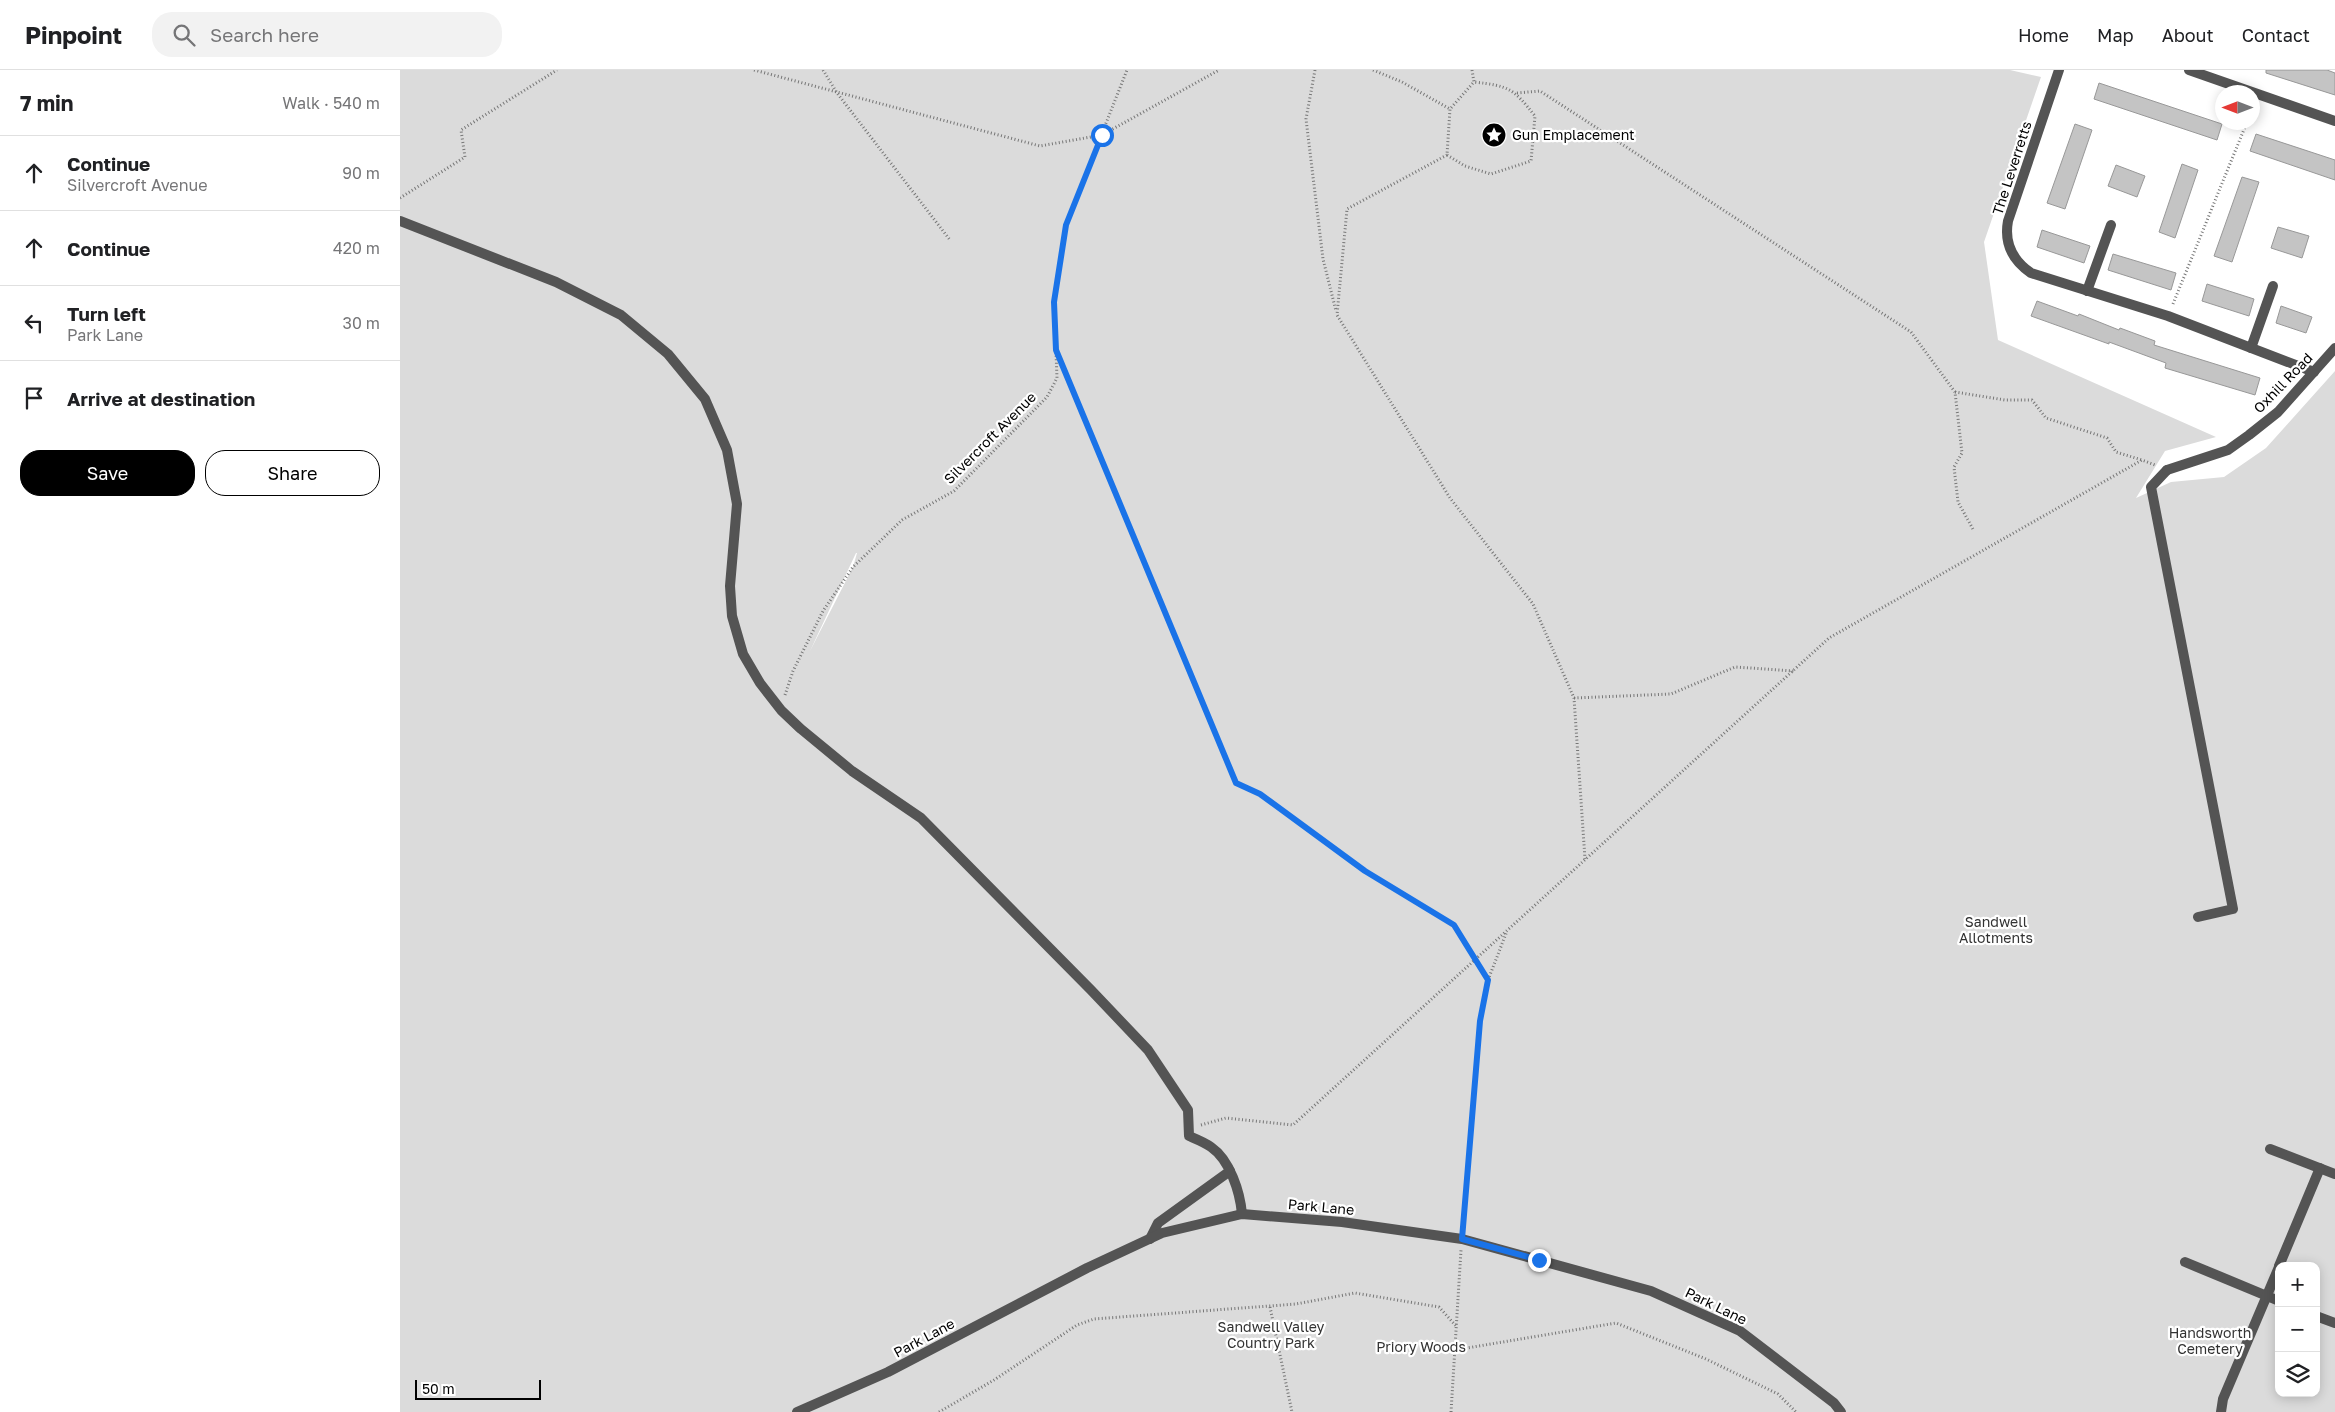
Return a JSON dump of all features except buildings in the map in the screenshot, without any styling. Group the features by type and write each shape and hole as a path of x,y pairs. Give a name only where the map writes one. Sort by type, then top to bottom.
{"street":[{"name":"The Leverretts","path":"2059,70 2006,233 2012,255 2031,273 2168,316 2314,372"},
{"path":"2189,70 2335,121"},
{"path":"400,221 556,282 621,315 668,354 705,399 727,450 737,504 730,586 732,616 743,654 760,683 781,710 852,771 921,818 1148,1050 1188,1110 1189,1136 1212,1147 1230,1171 1238,1186 1242,1214"},
{"path":"2087,291 2111,224"},
{"path":"2251,348 2273,286"},
{"name":"Oxhill Road","path":"2167,470 2228,450 2278,412 2335,348"},
{"path":"2167,470 2151,487 2233,909 2198,917"},
{"path":"2270,1149 2335,1174"},
{"path":"2281,1262 2320,1168"},
{"path":"1150,1239 1158,1223 1230,1171"},
{"name":"Park Lane","path":"797,1412 888,1372 1088,1268 1162,1233 1242,1214 1342,1222 1462,1239 1651,1291 1740,1331 1834,1403 1841,1412"},
{"path":"2185,1262 2275,1299"},
{"path":"2221,1412 2223,1400 2275,1276"},
{"path":"2320,1317 2335,1323"}],"path":[{"path":"400,198 465,157 461,130 557,70"},
{"path":"754,70 837,94 1040,146 1102,135 1219,70"},
{"path":"823,70 837,94 950,240"},
{"name":"Silvercroft Avenue","path":"781,710 793,671 823,611 853,567 902,520 954,492 1047,397 1057,378 1054,302 1066,225 1128,70"},
{"path":"1315,70 1306,119 1323,259 1337,315 1450,498 1533,604 1574,698 1585,859"},
{"path":"1373,70 1402,82 1450,108"},
{"path":"1472,70 1474,82"},
{"path":"1447,155 1450,108 1474,82"},
{"path":"1447,155 1465,166 1491,174 1532,161 1534,116 1517,94 1500,85 1474,82"},
{"path":"1517,94 1540,91 1911,332 1955,392 1962,453 1954,467 1958,502 1974,531"},
{"path":"2168,316 2244,130"},
{"path":"1337,315 1347,209 1447,155"},
{"path":"1056,350 1236,783 1260,794 1365,871 1454,925 1488,980"},
{"path":"1955,392 2005,400 2032,400 2046,418 2107,438 2116,452 2167,470"},
{"path":"1189,1136 1203,1123 1226,1118 1293,1124 1829,638 2142,460"},
{"path":"1574,698 1671,694 1735,667 1794,671"},
{"path":"1450,1412 1480,1021 1488,980 1508,929"},
{"path":"939,1412 994,1380 1077,1325 1094,1318 1270,1307 1296,1304 1355,1292 1439,1307 1456,1327"},
{"path":"1270,1307 1292,1412"},
{"path":"1455,1350 1616,1323 1706,1359 1778,1394 1796,1412"}],"green space":[{"path":"400,70 2010,70 2041,77 1984,242 1998,340 2216,437 2165,451 2136,498 2171,482 2224,477 2266,448 2335,371 2335,1412 400,1412","holes":["857,553 853,567 810,651"]}],"place":[{"name":"Gun Emplacement","path":"1494,135"}],"route":[{"path":"1102,135 1066,225 1054,302 1056,350 1236,783 1260,794 1365,871 1454,925 1488,980 1480,1021 1462,1239 1539,1260"}],"park label":[{"name":"Sandwell Allotments","path":"1996,930"},
{"name":"Sandwell Valley Country Park","path":"1271,1336"},
{"name":"Handsworth Cemetery","path":"2210,1342"},
{"name":"Priory Woods","path":"1421,1347"}]}
